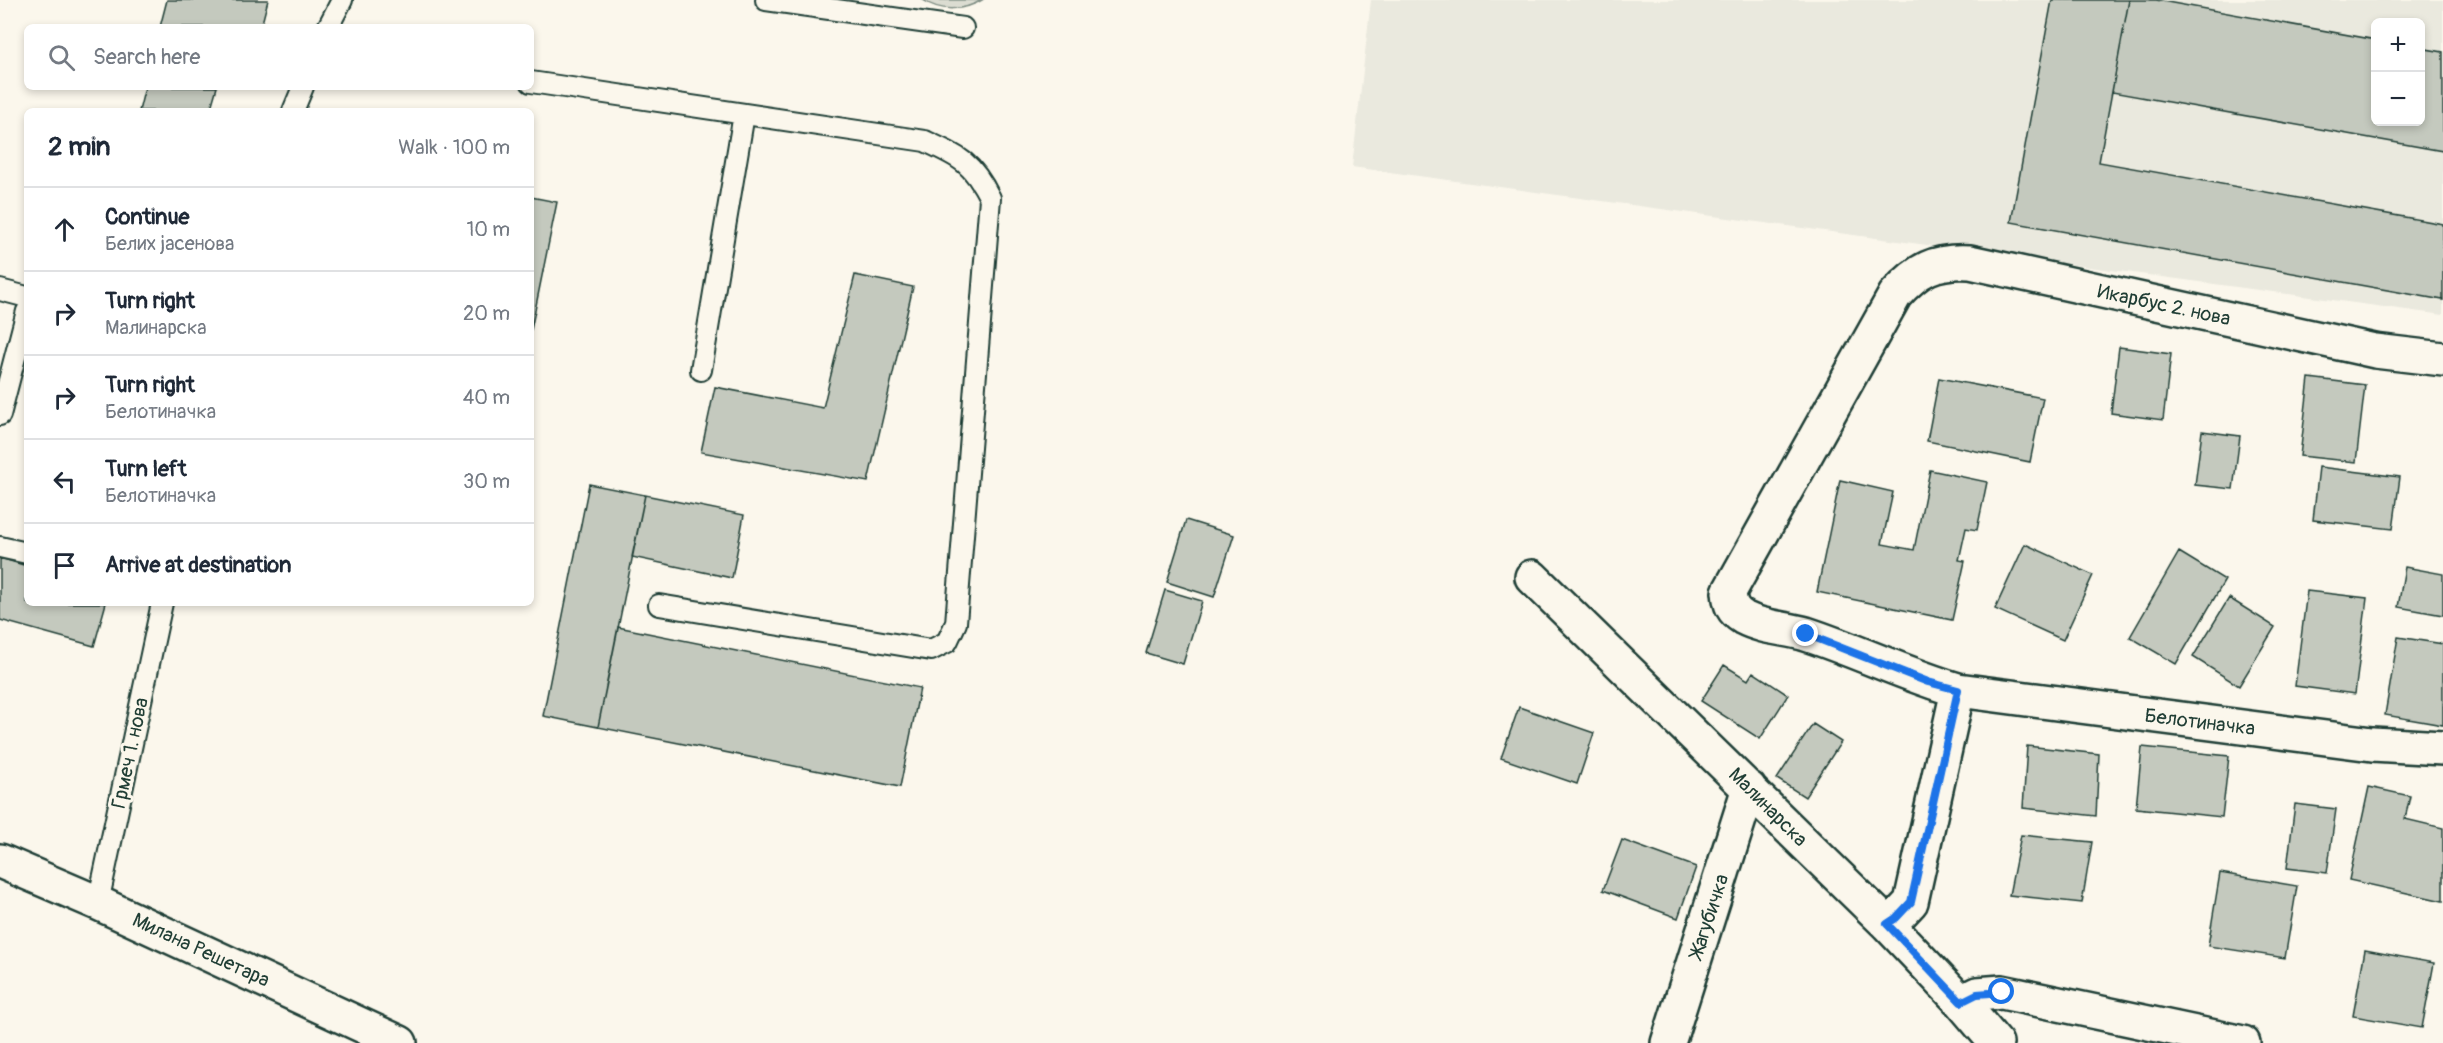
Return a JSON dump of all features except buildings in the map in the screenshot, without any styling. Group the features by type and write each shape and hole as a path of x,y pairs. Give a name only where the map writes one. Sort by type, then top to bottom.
{"street":[{"name":"Икарбус 2. нова","path":"1735,612 1730,605 1729,592 1894,295 1910,277 1928,267 1949,261 1970,262 2375,351 2443,359"},
{"name":"Малинарска","path":"1532,577 1887,924 1961,1002 1996,1043"},
{"name":"Белотиначка","path":"1735,612 1754,622 1806,634 1928,682 1958,690 2372,744 2443,748"},
{"path":"1887,924 1911,902 1958,690"},
{"name":"Жагубичка","path":"1668,1043 1749,788"},
{"name":"Милана Решетара","path":"0,861 98,903 400,1043"},
{"path":"1961,1002 1977,994 2002,992 2244,1043"}],"lane":[{"path":"330,24 342,0"},
{"path":"766,0 963,28"},
{"path":"534,82 925,141 956,154 978,175 990,198 956,623 947,642 931,650 659,605"},
{"path":"294,108 302,90"},
{"path":"701,370 744,114"},
{"path":"0,290 24,296"},
{"path":"0,415 24,322"},
{"path":"0,547 24,552"},
{"name":"Грмеч 1. нова","path":"98,903 161,606"}],"shaded area":[{"path":"923,0 982,0 975,4 952,9 937,7"},
{"path":"1371,0 2443,0 2443,315 1352,167"}],"route":[{"path":"1806,634 1928,682 1958,690 1911,902 1887,924 1961,1002 1977,994 2002,992"}]}
